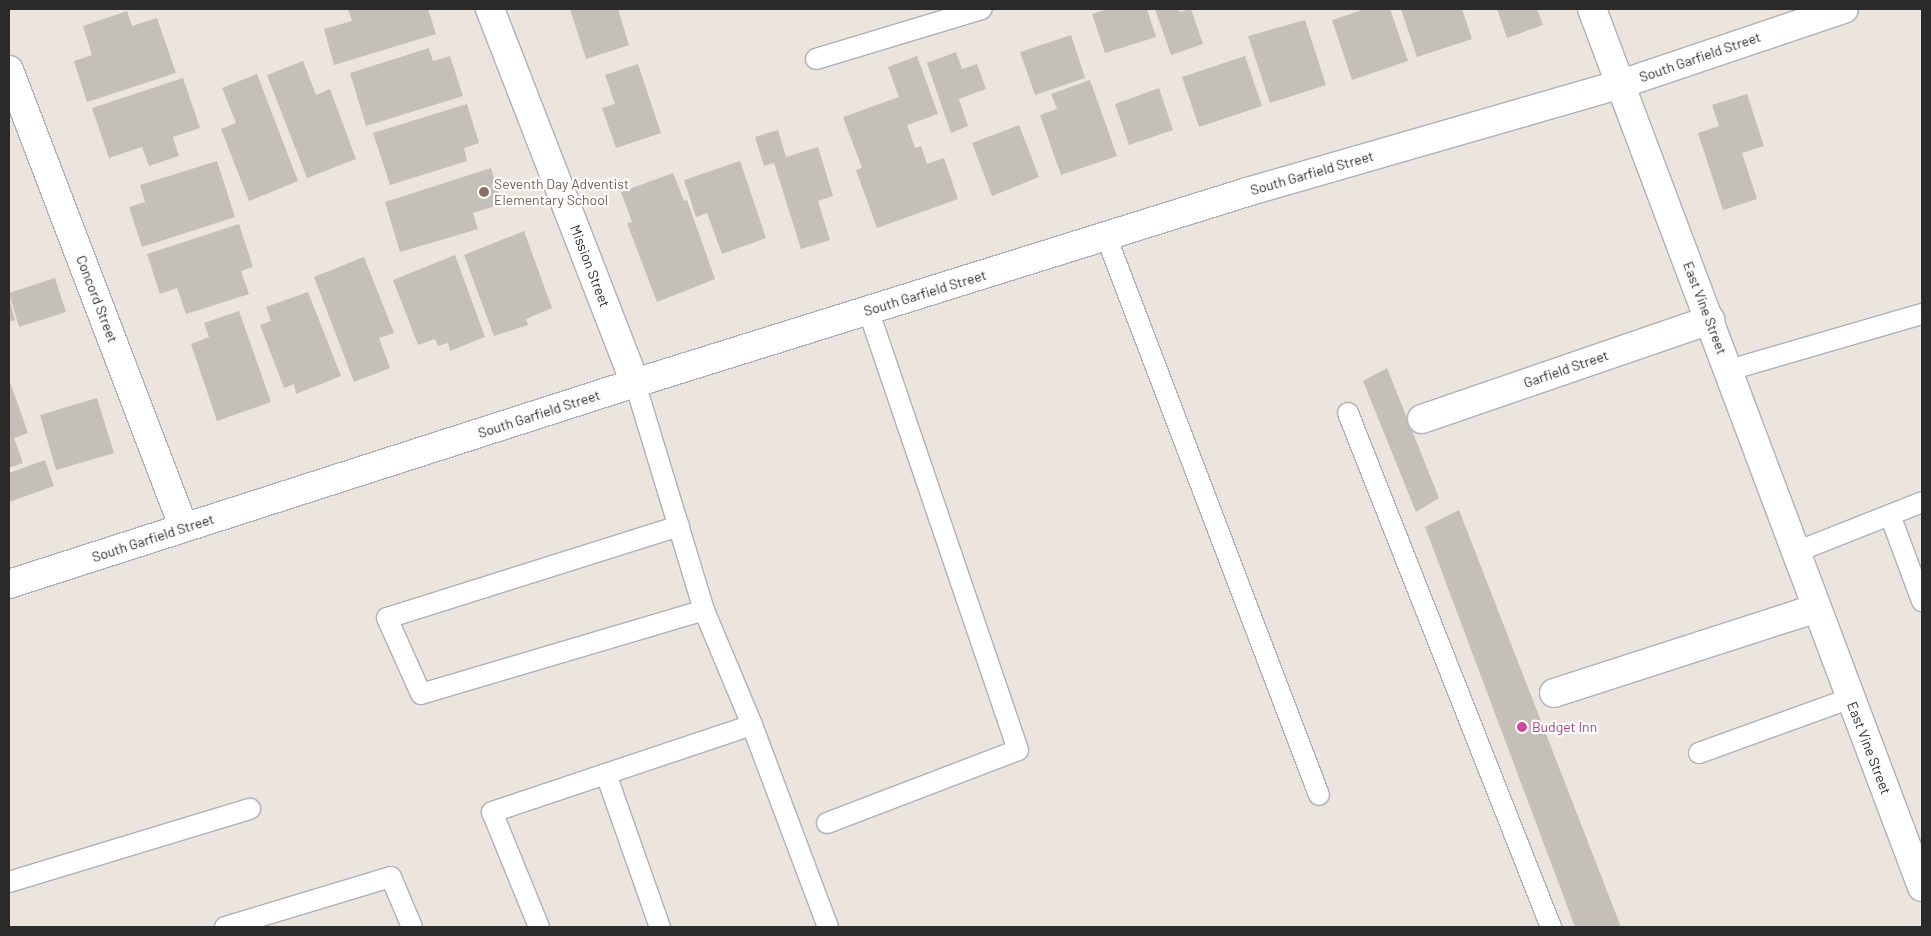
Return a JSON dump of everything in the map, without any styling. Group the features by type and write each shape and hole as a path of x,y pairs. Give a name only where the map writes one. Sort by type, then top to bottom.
{"street":[{"name":"Mission Street","path":"490,9 635,383"},
{"name":"East Vine Street","path":"1592,9 1922,887"},
{"name":"South Garfield Street","path":"9,584 635,383 1106,236 1256,190 1621,84 1844,9"},
{"name":"Concord Street","path":"9,70 184,528"},
{"name":"Garfield Street","path":"1422,419 1710,320"},
{"path":"1554,693 1817,608"}],"lane":[{"path":"816,59 982,9"},
{"path":"1106,236 1319,795"},
{"path":"827,823 1018,750 868,310"},
{"path":"1728,370 1922,314"},
{"path":"635,383 704,610 752,725 828,927"},
{"path":"1348,413 1551,927"},
{"path":"1796,552 1922,502"},
{"path":"1890,515 1922,601"},
{"path":"679,526 387,618 421,694 704,610"},
{"path":"1699,753 1851,698"},
{"path":"538,927 492,812 752,725"},
{"path":"606,774 660,927"},
{"path":"9,882 250,809"},
{"path":"225,927 391,877 412,927"}],"building":[{"path":"348,9 428,9 436,34 334,65 324,29 352,21"},
{"path":"570,9 618,9 629,45 586,59"},
{"path":"1108,9 1147,9 1156,37 1105,53 1092,14"},
{"path":"1155,9 1178,9 1180,12 1191,9 1203,44 1171,55"},
{"path":"1365,9 1390,9 1408,61 1352,80 1332,20"},
{"path":"1401,9 1462,9 1472,39 1417,57"},
{"path":"1497,9 1537,9 1543,25 1507,38"},
{"path":"127,11 132,26 157,18 176,73 87,102 74,61 92,55 83,26"},
{"path":"1305,20 1326,85 1270,103 1248,36"},
{"path":"1071,35 1085,78 1035,95 1020,52"},
{"path":"429,48 433,61 450,56 463,96 366,126 350,73"},
{"path":"956,52 962,69 977,64 986,89 959,99 968,126 951,133 927,63"},
{"path":"917,56 938,114 907,125 915,148 921,146 927,164 944,158 958,199 877,228 856,170 862,168 843,117 899,97 888,67"},
{"path":"1245,56 1262,106 1199,127 1182,77"},
{"path":"303,61 316,95 330,89 356,159 307,178 267,75"},
{"path":"638,64 661,133 616,148 602,108 615,104 605,75"},
{"path":"257,74 298,181 249,201 221,129 236,123 222,88"},
{"path":"183,78 200,128 173,137 179,156 149,166 142,147 109,158 92,108"},
{"path":"1090,80 1117,156 1061,175 1040,115 1057,109 1051,94"},
{"path":"1159,88 1173,130 1129,145 1115,104"},
{"path":"1747,94 1764,146 1742,153 1757,199 1723,210 1698,133 1719,126 1712,105"},
{"path":"467,104 479,143 464,148 467,161 390,185 373,133"},
{"path":"1019,125 1039,177 992,196 972,143"},
{"path":"778,130 786,157 818,147 833,196 818,201 830,240 801,249 774,163 764,166 755,137"},
{"path":"217,161 235,217 142,247 129,207 145,202 140,185"},
{"path":"740,161 766,238 722,254 707,213 696,217 684,180"},
{"path":"491,168 502,204 473,213 478,229 400,252 385,202"},
{"path":"673,173 684,201 687,200 715,279 657,302 627,223 632,222 621,192"},
{"path":"239,224 253,267 241,271 249,294 186,314 177,288 160,294 147,254"},
{"path":"524,231 552,308 526,319 528,325 494,336 464,255"},
{"path":"455,255 485,337 450,351 448,343 438,346 435,339 418,345 393,280"},
{"path":"364,257 394,333 379,338 390,368 354,382 314,277"},
{"path":"55,278 66,312 19,327 9,293"},
{"path":"308,292 341,376 296,394 294,384 284,388 260,325 271,321 266,307"},
{"path":"9,298 15,320 9,322"},
{"path":"239,311 271,402 217,421 191,344 209,337 204,323"},
{"path":"1387,368 1439,498 1416,512 1363,381"},
{"path":"9,379 28,433 14,438 23,463 9,468"},
{"path":"97,398 114,453 56,470 40,415"},
{"path":"45,460 54,486 9,502 9,473"},
{"name":"Budget Inn","path":"1459,510 1621,927 1575,927 1425,527"}],"place":[{"name":"Seventh Day Adventist Elementary School","path":"484,192"},
{"name":"Budget Inn","path":"1522,727"}]}
